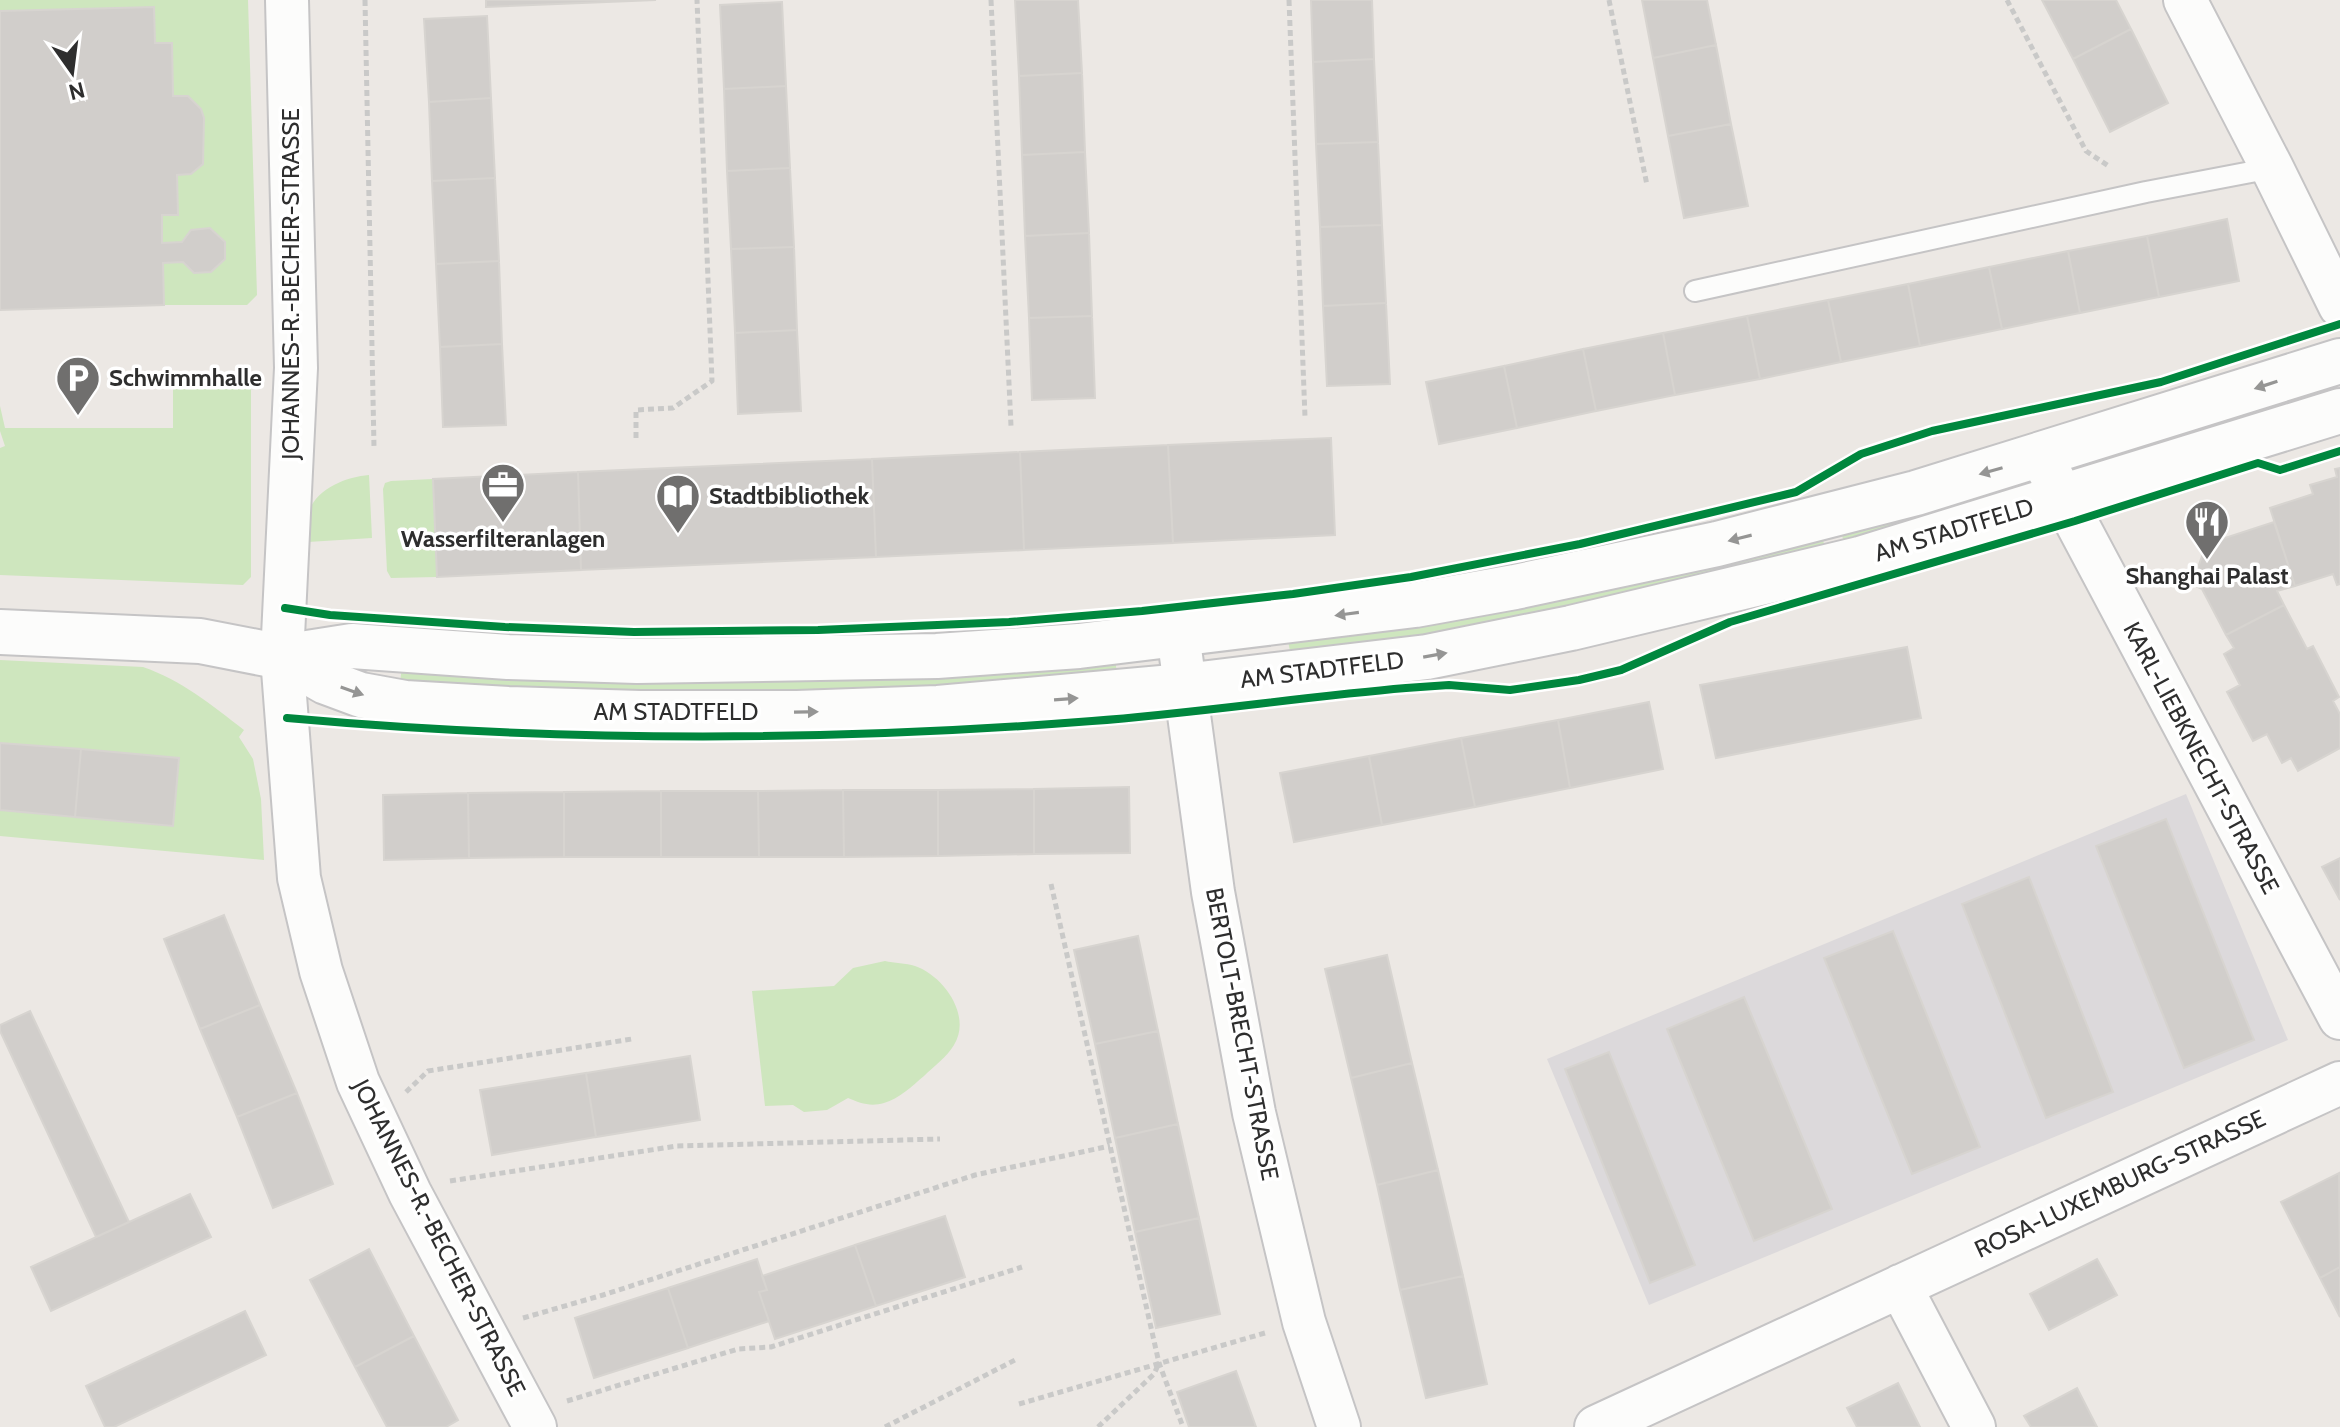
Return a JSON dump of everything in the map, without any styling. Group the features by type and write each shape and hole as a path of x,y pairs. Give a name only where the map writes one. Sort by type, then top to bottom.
{"street":[{"name":"JOHANNES-R.-BECHER-STRASSE","path":"287,0 296,368 282,657 299,878 321,971 358,1082 410,1193 531,1420"},
{"path":"2185,0 2340,306"},
{"name":"AM STADTFELD","path":"282,657 352,646 508,657 637,661 937,656 1079,646 1401,607 1531,584 1717,544 1916,493 2340,361"},
{"name":"AM STADTFELD","path":"0,632 200,641 282,657 326,682 361,695 405,703 508,709 703,713 938,708 1184,686 1427,657 1571,628 1860,559 2340,411"},
{"name":"KARL-LIEBKNECHT-STRASSE","path":"2041,456 2340,1018"},
{"name":"BERTOLT-BRECHT-STRASSE","path":"1178,634 1213,892 1254,1113 1304,1322 1339,1427"},
{"name":"ROSA-LUXEMBURG-STRASSE","path":"1596,1427 2340,1083"},
{"path":"1900,1286 1974,1427"}],"lane":[{"path":"1695,291 2146,192 2272,168"}],"path":[{"path":"365,0 374,447"},
{"path":"636,438 636,410 673,408 712,381 697,0"},
{"path":"991,0 1011,426"},
{"path":"1289,0 1305,417"},
{"path":"1609,0 1647,185"},
{"path":"2007,0 2086,151 2146,192"},
{"path":"1051,884 1159,1363 1183,1427"},
{"path":"376,1119 428,1071 632,1039"},
{"path":"410,1193 451,1181 677,1146 940,1139"},
{"path":"483,1329 603,1295 975,1175 1110,1146"},
{"path":"531,1420 738,1349 771,1347 1022,1267"},
{"path":"1019,1404 1304,1322"},
{"path":"885,1427 1017,1359"},
{"path":"1098,1427 1154,1374 1159,1363"}],"shaded area":[{"path":"2186,794 2288,1040 1649,1305 1547,1059"}],"green space":[{"path":"0,0 248,0 257,295 247,305 164,305 163,263 183,262 194,273 211,272 225,259 225,242 210,228 191,230 182,242 162,243 162,215 177,215 177,175 203,164 204,118 201,109 188,96 173,96 172,43 155,43 0,11"},
{"path":"173,379 251,380 251,577 243,585 0,575 0,448 5,446 0,431 0,406 5,428 173,428"},
{"path":"2286,393 2289,405 2194,435 2191,423"},
{"path":"369,475 372,538 308,542 308,516 316,498 350,478"},
{"path":"433,479 437,577 391,578 387,571 385,483"},
{"path":"2004,487 2005,492 1844,544 1841,530"},
{"path":"1822,535 1825,549 1693,580 1493,622 1291,656 1288,641"},
{"path":"1115,659 1117,673 923,688 661,691 400,683 402,666"},
{"path":"0,660 143,667 183,686 220,711 244,730 239,737 253,759 261,799 264,860 0,836"},
{"path":"885,961 926,971 952,998 960,1022 959,1034 948,1054 905,1092 884,1103 861,1103 848,1098 827,1110 804,1112 793,1105 765,1106 752,991 834,986 853,968"}],"building":[{"path":"486,0 656,0 486,7"},
{"path":"1015,0 1078,0 1082,73 1019,76"},
{"path":"1311,0 1372,0 1374,59 1313,62"},
{"path":"1642,0 1707,0 1716,45 1653,58"},
{"path":"2042,0 2116,0 2131,29 2073,59"},
{"path":"782,2 786,86 724,89 720,5"},
{"path":"154,7 155,43 172,43 173,96 188,96 201,109 204,118 203,164 191,174 177,175 178,215 162,215 162,243 182,242 191,230 210,228 225,242 225,259 211,272 194,273 183,262 163,263 164,305 0,310 0,11"},
{"path":"487,16 491,98 429,102 424,19"},
{"path":"2131,29 2168,103 2110,132 2073,59"},
{"path":"1716,45 1731,124 1668,136 1653,58"},
{"path":"1374,59 1378,142 1316,144 1313,62"},
{"path":"1082,73 1085,152 1022,155 1019,76"},
{"path":"786,86 790,168 727,171 724,89"},
{"path":"491,98 495,178 432,181 429,102"},
{"path":"1731,124 1748,206 1684,218 1668,136"},
{"path":"1378,142 1382,225 1320,227 1316,144"},
{"path":"1085,152 1089,233 1025,236 1022,155"},
{"path":"790,168 794,247 731,249 727,171"},
{"path":"495,178 499,261 436,264 432,181"},
{"path":"2227,219 2239,281 2159,297 2147,236"},
{"path":"1382,225 1386,303 1323,306 1320,227"},
{"path":"1089,233 1092,316 1029,318 1025,236"},
{"path":"2147,236 2159,297 2080,313 2068,251"},
{"path":"794,247 797,330 735,333 731,249"},
{"path":"2068,251 2080,313 2002,329 1989,267"},
{"path":"499,261 502,344 440,347 436,264"},
{"path":"1989,267 2002,329 1920,346 1908,284"},
{"path":"1908,284 1920,346 1841,362 1828,300"},
{"path":"1828,300 1841,362 1760,379 1747,316"},
{"path":"1386,303 1390,384 1327,386 1323,306"},
{"path":"1092,316 1095,398 1032,400 1029,318"},
{"path":"1747,316 1760,379 1675,395 1663,333"},
{"path":"797,330 801,411 738,414 735,333"},
{"path":"1663,333 1675,395 1596,411 1583,349"},
{"path":"502,344 506,425 443,427 440,347"},
{"path":"1583,349 1596,411 1517,428 1504,366"},
{"path":"1504,366 1517,428 1439,444 1426,382"},
{"path":"1331,438 1335,535 1173,543 1168,445"},
{"path":"1168,445 1173,543 1024,550 1020,452"},
{"path":"1020,452 1024,550 876,557 872,459"},
{"path":"872,459 876,557 581,570 578,472"},
{"path":"2340,468 2340,584 2337,585 2333,574 2295,586 2270,508 2313,494 2310,485 2337,477 2335,469"},
{"path":"578,472 581,570 437,577 433,479"},
{"path":"2274,522 2295,586 2277,591 2284,605 2226,635 2202,589 2192,584 2210,534 2222,539"},
{"path":"2284,605 2307,649 2313,646 2339,697 2333,701 2340,714 2340,748 2298,771 2291,758 2282,763 2267,734 2253,741 2227,692 2240,685 2224,654 2234,648 2226,635"},
{"path":"1907,647 1921,718 1716,758 1700,685"},
{"path":"1649,702 1663,769 1570,788 1558,720"},
{"path":"1558,720 1570,788 1475,807 1461,738"},
{"path":"1461,738 1475,807 1382,825 1369,756"},
{"path":"0,743 81,749 75,817 0,810"},
{"path":"81,749 179,758 173,826 75,817"},
{"path":"1369,756 1382,825 1294,842 1280,773"},
{"path":"1129,787 1130,853 1034,854 1034,789"},
{"path":"1034,789 1034,854 938,856 938,790"},
{"path":"843,790 844,857 759,857 758,791"},
{"path":"843,790 938,790 938,856 844,857"},
{"path":"661,791 661,857 564,857 564,792"},
{"path":"661,791 758,791 759,857 661,857"},
{"path":"564,792 564,857 469,858 468,793"},
{"path":"468,793 469,858 384,860 383,795"},
{"path":"2166,819 2254,1040 2184,1068 2096,846"},
{"path":"2340,858 2340,900 2322,867"},
{"path":"2029,877 2113,1092 2046,1118 1962,904"},
{"path":"224,915 260,1005 200,1029 164,939"},
{"path":"1893,931 1980,1147 1912,1174 1824,958"},
{"path":"1138,936 1158,1031 1095,1044 1074,950"},
{"path":"1387,955 1412,1063 1351,1078 1325,969"},
{"path":"1744,997 1832,1209 1754,1241 1667,1029"},
{"path":"260,1005 297,1093 237,1117 200,1029"},
{"path":"30,1011 129,1222 96,1237 0,1031 0,1025"},
{"path":"1158,1031 1178,1124 1115,1138 1095,1044"},
{"path":"1609,1052 1695,1265 1650,1283 1565,1069"},
{"path":"690,1056 700,1120 596,1137 586,1073"},
{"path":"1412,1063 1438,1170 1377,1185 1351,1078"},
{"path":"586,1073 596,1137 492,1155 480,1090"},
{"path":"297,1093 333,1184 273,1208 237,1117"},
{"path":"1178,1124 1199,1218 1135,1232 1115,1138"},
{"path":"1438,1170 1463,1276 1400,1290 1377,1185"},
{"path":"2339,1173 2340,1267 2320,1278 2281,1202"},
{"path":"190,1194 211,1237 51,1311 31,1267"},
{"path":"945,1216 965,1277 876,1306 855,1245"},
{"path":"1199,1218 1220,1314 1156,1328 1135,1232"},
{"path":"855,1245 876,1306 775,1339 759,1292 767,1290 762,1276"},
{"path":"369,1249 414,1336 355,1367 310,1280"},
{"path":"757,1259 767,1290 759,1292 769,1321 688,1348 668,1288"},
{"path":"2097,1259 2117,1295 2049,1330 2030,1294"},
{"path":"2340,1267 2340,1317 2320,1278"},
{"path":"1463,1276 1487,1384 1426,1398 1400,1290"},
{"path":"668,1288 688,1348 594,1378 575,1318"},
{"path":"245,1311 266,1355 114,1427 105,1427 86,1386"},
{"path":"414,1336 458,1420 446,1427 387,1427 355,1367"},
{"path":"1236,1371 1256,1427 1189,1427 1177,1392"},
{"path":"1898,1383 1920,1427 1857,1427 1847,1408"},
{"path":"2077,1388 2097,1427 2031,1427 2024,1416"}],"cycle path":[{"path":"285,608 330,615 505,627 634,632 818,630 1009,622 1293,594 1411,577 1580,544 1796,492 1861,454 1932,431 2161,382 2340,324"},
{"path":"287,718 488,732 790,736 1092,721 1449,685 1510,690 1621,670 1730,622 2075,521 2258,463 2280,470 2340,451"}],"place":[{"name":"Schwimmhalle","path":"78,417"},
{"name":"Wasserfilteranlagen","path":"503,524"},
{"name":"Stadtbibliothek","path":"678,535"},
{"name":"Shanghai Palast","path":"2207,561"}]}
